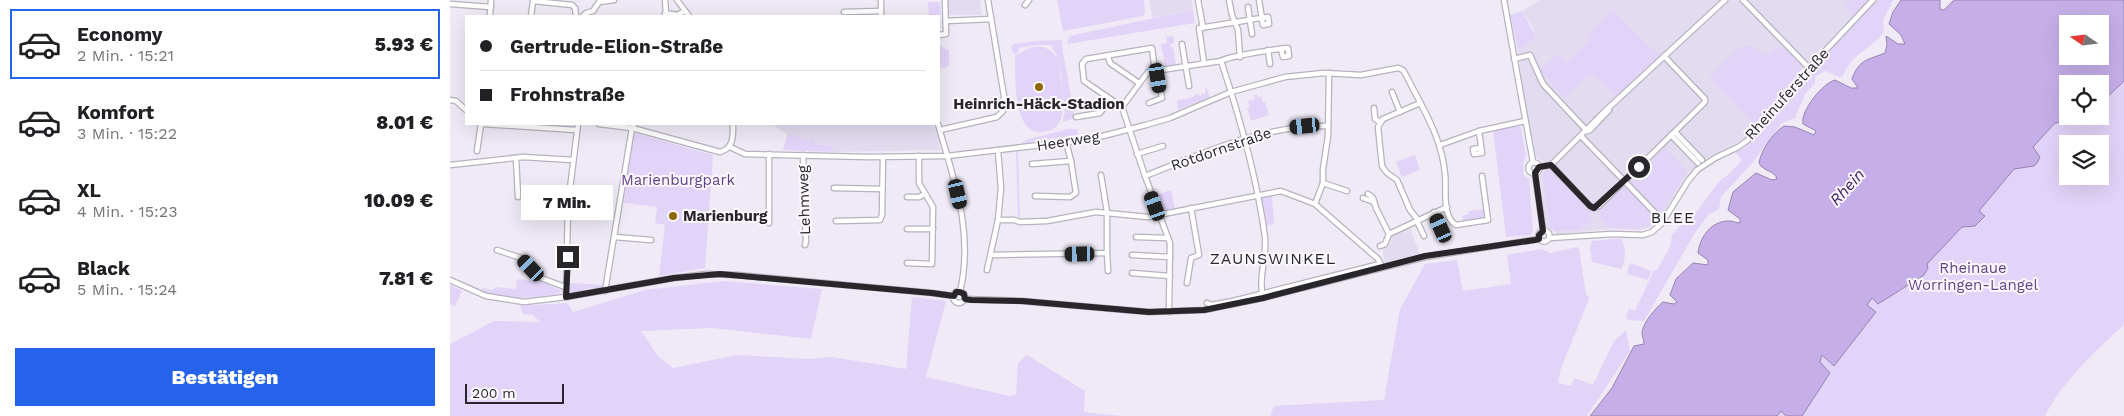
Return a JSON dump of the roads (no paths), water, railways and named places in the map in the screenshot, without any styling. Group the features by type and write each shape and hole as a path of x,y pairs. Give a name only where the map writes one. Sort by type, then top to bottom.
{"street":[{"path":"490,15 491,0"},
{"path":"584,15 593,11 599,2 614,0"},
{"path":"665,0 665,14 677,15 685,11"},
{"path":"677,0 688,15"},
{"path":"844,12 881,13 881,0"},
{"path":"940,35 946,34 945,0"},
{"path":"940,130 997,117 1003,111 1004,96 988,0"},
{"path":"1025,5 1029,0"},
{"path":"1198,0 1204,63"},
{"path":"1229,0 1240,40 1238,57"},
{"path":"1201,28 1262,18 1259,0"},
{"path":"1504,0 1533,162 1537,163 1539,167"},
{"path":"1543,231 1535,173 1539,167 1551,165 1587,131 1595,120 1724,0"},
{"path":"1743,0 1810,68"},
{"name":"Rheinuferstraße","path":"1550,238 1612,234 1643,235 1652,232 1660,226 1697,170 1748,140 1810,68 1873,0"},
{"path":"450,4 491,7"},
{"path":"531,15 532,4 572,5 575,8 576,15"},
{"path":"1248,7 1252,34"},
{"path":"946,21 991,19"},
{"path":"1182,44 1189,86"},
{"path":"1149,103 1162,98 1152,48 1086,59 1082,64 1084,81 1122,107 1144,176 1168,238 1170,257 1169,312"},
{"path":"1122,107 1145,74 1184,66 1186,68 1268,50 1281,49"},
{"path":"1268,50 1270,64"},
{"path":"1514,59 1530,55 1543,84 1587,131"},
{"path":"1108,56 1110,62 1139,82"},
{"path":"1551,165 1592,208 1599,206 1705,100 1664,56"},
{"path":"1221,61 1246,138 1265,239 1263,296"},
{"name":"Heerweg","path":"730,147 745,154 883,157 947,156 998,151 1095,138 1170,118 1231,92 1285,77 1329,73 1361,74 1398,68 1403,70 1420,104"},
{"path":"1315,204 1323,183 1328,126 1329,73"},
{"path":"1392,92 1400,112"},
{"path":"450,100 456,101 465,109"},
{"path":"1076,117 1100,113 1110,100"},
{"path":"1424,236 1418,220 1410,210 1397,180 1382,166 1378,127 1380,122 1383,119 1420,104 1440,145 1445,174 1447,207 1452,222 1456,225 1488,220 1482,176"},
{"path":"1374,108 1375,119 1380,122"},
{"path":"1440,145 1479,130 1525,121"},
{"path":"478,151 482,125"},
{"path":"507,125 576,130"},
{"path":"566,297 568,205 578,125"},
{"path":"616,125 633,126 716,152 723,152 730,147 733,138 733,125"},
{"path":"938,125 958,194 965,232 960,292"},
{"path":"605,291 633,126"},
{"name":"Rotdornstraße","path":"1144,176 1246,138 1290,127 1328,126"},
{"path":"1479,130 1481,148"},
{"path":"1673,133 1700,162"},
{"path":"1581,136 1658,216"},
{"path":"1035,196 1070,197 1076,193 1066,142"},
{"path":"1137,154 1163,146"},
{"path":"987,270 992,255 998,220 1001,188 998,151"},
{"path":"769,154 769,223"},
{"name":"Lehmweg","path":"803,154 806,241 804,245"},
{"path":"907,263 932,264 933,207 919,183 919,156"},
{"path":"836,221 880,220 882,216 883,157"},
{"path":"450,165 516,158 573,160"},
{"path":"516,158 518,197"},
{"path":"1032,164 1071,161"},
{"path":"1533,162 1529,165 1528,169 1535,173"},
{"path":"1101,176 1107,212 1108,271"},
{"path":"1323,183 1347,191"},
{"path":"834,188 882,189"},
{"path":"998,220 1020,222 1047,221 1096,212 1128,214 1132,217 1159,215 1281,191 1315,204 1378,259 1381,265"},
{"path":"906,197 919,197 925,194"},
{"path":"1368,194 1374,198 1374,202 1389,234"},
{"path":"1363,198 1374,202"},
{"path":"1380,246 1385,244 1389,234 1447,207"},
{"path":"1187,283 1191,258 1199,255 1191,208"},
{"path":"1434,212 1441,228"},
{"path":"907,229 932,230"},
{"path":"954,296 955,301 959,304 965,299 1169,312 1204,310 1381,265 1425,256 1539,239 1545,242 1550,238 1548,232 1543,231"},
{"path":"1539,239 1539,235 1543,231"},
{"path":"615,236 651,240"},
{"path":"1136,237 1168,238"},
{"path":"498,250 521,258 541,278 565,287"},
{"path":"992,255 1108,253"},
{"path":"1132,255 1170,257"},
{"path":"450,280 492,298 524,302 605,291 674,278 720,274 954,296"},
{"path":"1132,274 1170,276"},
{"path":"954,296 956,292 960,292"},
{"path":"960,292 964,294 965,299"},
{"path":"1207,303 1220,304 1263,296"}],"water":[{"name":"Rhein","path":"1901,0 1940,0 1940,9 1944,10 1954,0 2124,0 2124,81 2109,95 2109,75 2059,75 2059,122 2055,123 2033,147 2040,157 2037,163 2034,166 2014,169 1979,211 1985,216 1975,226 1962,227 1927,264 1928,268 1924,275 1878,304 1872,298 1867,305 1876,312 1834,366 1822,355 1820,362 1830,373 1802,416 1786,416 1781,411 1777,416 1590,416 1612,388 1634,346 1644,344 1642,332 1650,316 1663,302 1674,304 1677,302 1670,295 1676,279 1693,263 1708,265 1708,260 1698,253 1701,241 1707,231 1723,222 1740,223 1740,219 1728,210 1733,192 1756,173 1772,180 1777,179 1774,174 1763,168 1759,163 1765,147 1772,137 1784,126 1795,127 1814,135 1816,131 1803,124 1803,118 1813,98 1825,86 1835,80 1851,88 1858,88 1852,79 1855,72 1865,61 1885,53 1887,45 1886,36 1898,44 1905,44 1901,35 1889,24 1893,12"}],"place":[{"name":"Heinrich-Häck-Stadion","path":"1039,87"},
{"name":"Marienburg","path":"673,216"}],"district":[{"name":"BLEE","path":"1673,217"},
{"name":"ZAUNSWINKEL","path":"1273,258"}],"park label":[{"name":"Marienburgpark","path":"678,180"},
{"name":"Rheinaue Worringen-Langel","path":"1973,276"}]}
